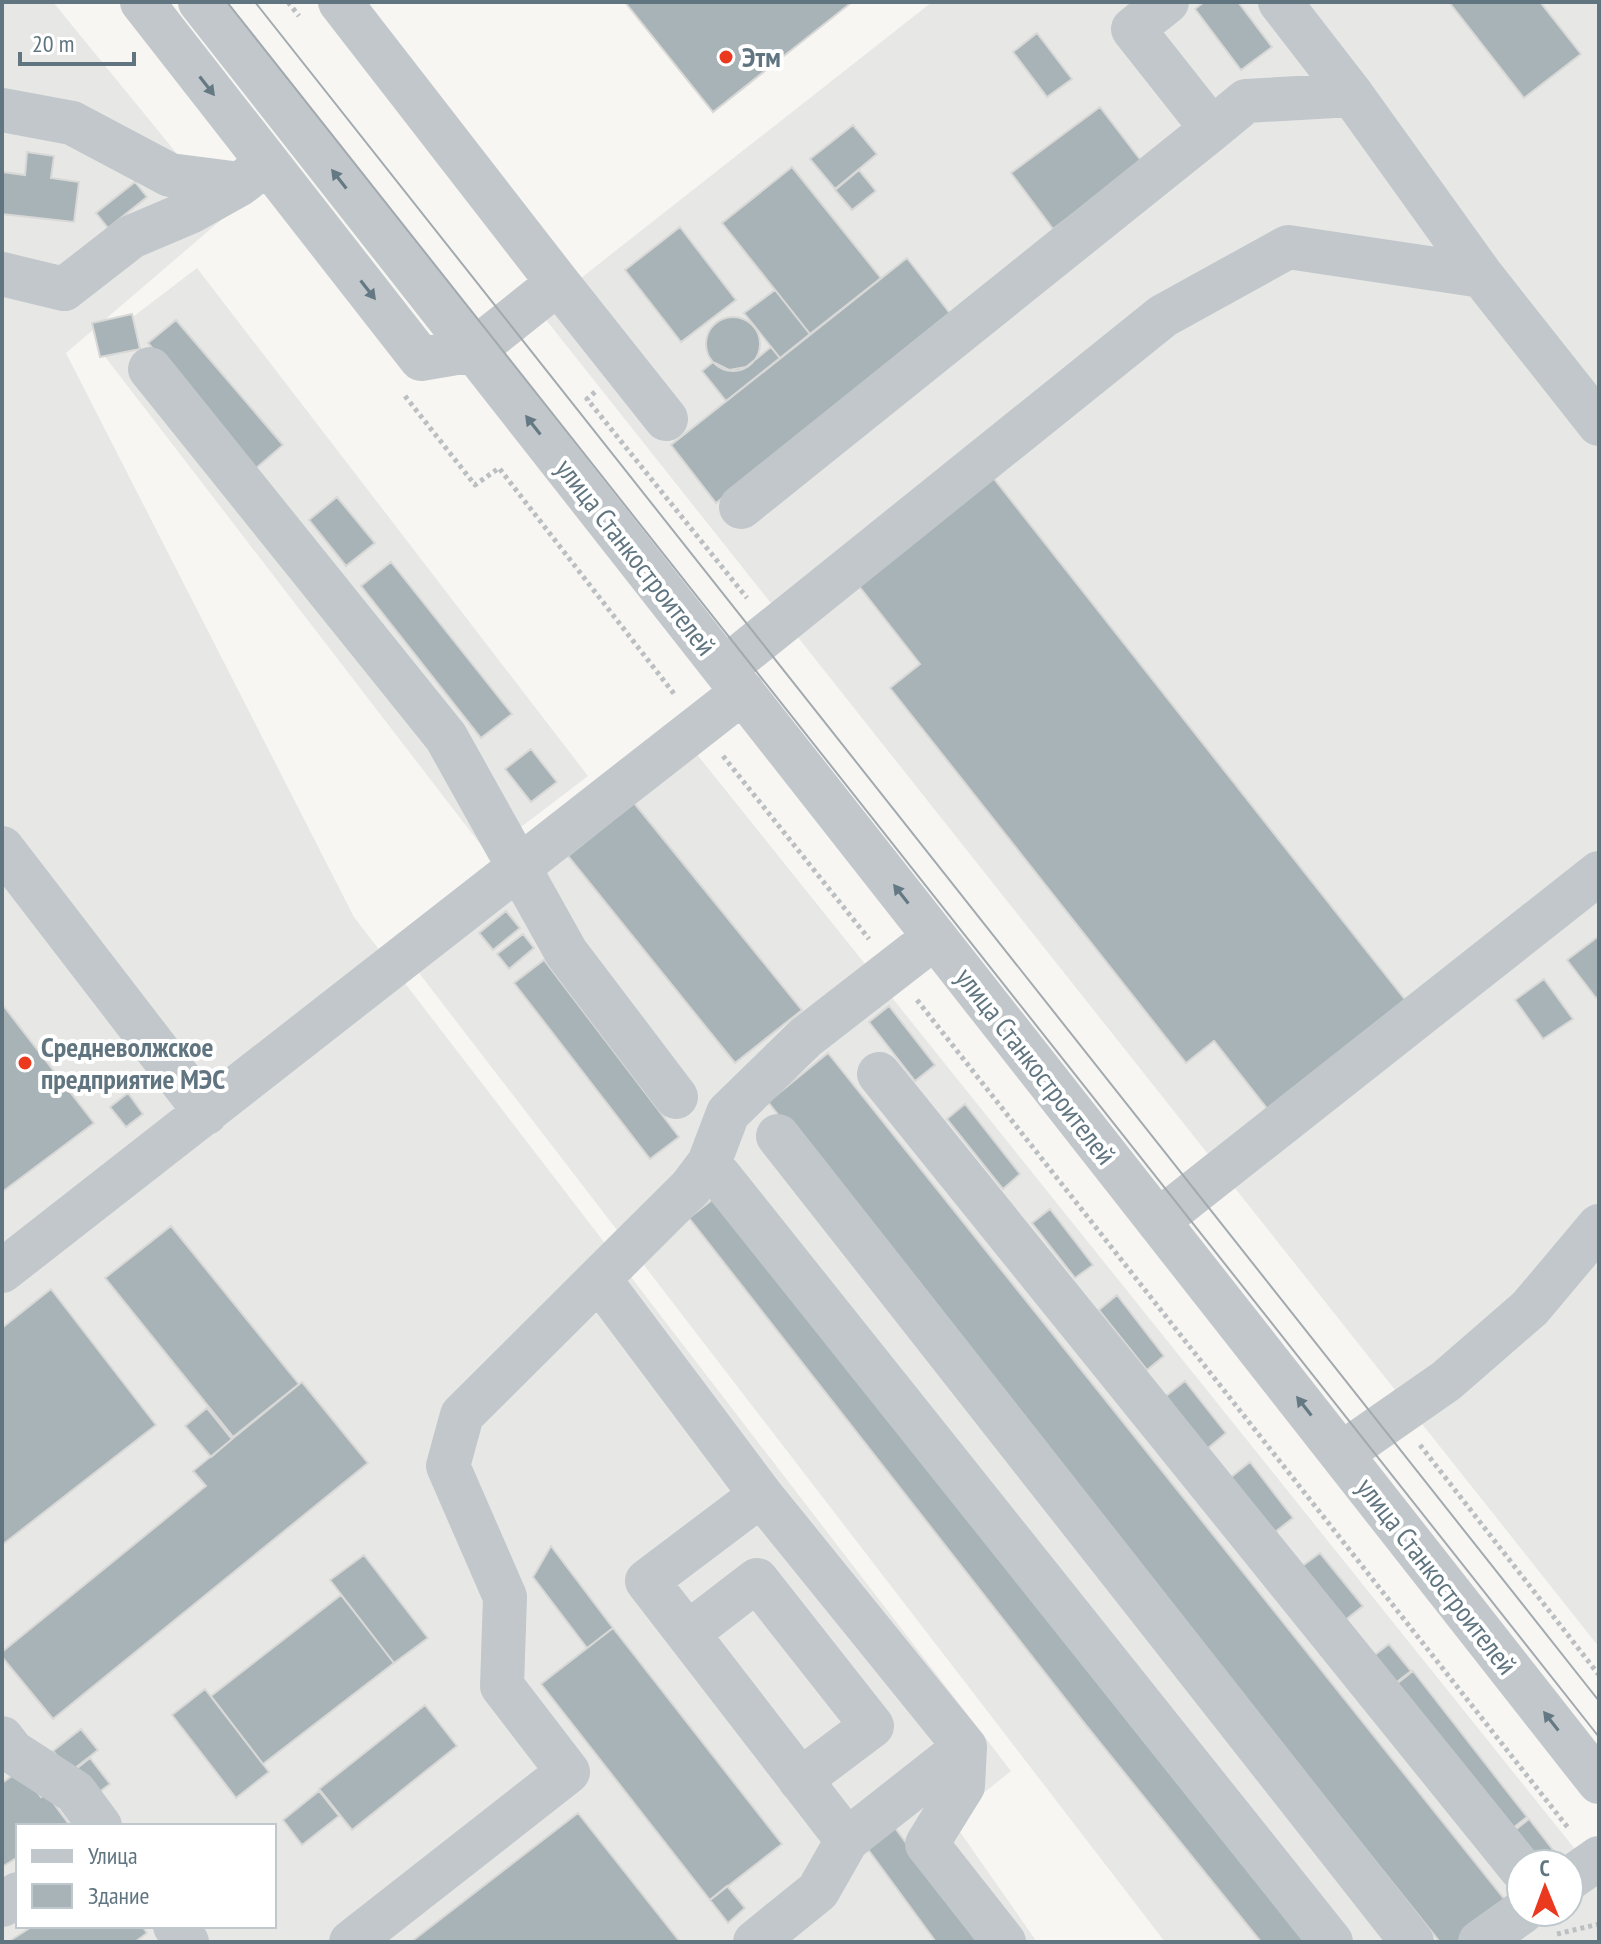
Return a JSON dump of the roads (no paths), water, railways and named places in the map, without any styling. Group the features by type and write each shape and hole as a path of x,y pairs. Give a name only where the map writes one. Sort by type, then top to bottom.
{"street":[{"path":"142,2 254,174 421,359 474,350 558,283"},
{"name":"улица Станкостроителей","path":"200,2 1599,1782"},
{"path":"340,2 666,419"},
{"path":"1167,2 1133,29 1212,129"},
{"path":"1280,2 1352,95 1482,276 1599,424"},
{"path":"741,507 1246,101 1352,95"},
{"path":"2,110 72,123 170,175 254,174"},
{"path":"2,274 64,289 131,237 190,212 254,174"},
{"path":"2,1271 699,726 733,681 1163,316 1288,247 1482,276"},
{"path":"150,369 446,737 566,952 676,1097"},
{"path":"2,848 206,1113"},
{"path":"1158,1221 1599,873"},
{"path":"351,1942 568,1772 502,1686 505,1597 448,1466 462,1415 691,1187 709,1163 728,1113 806,1037 935,937"},
{"path":"879,1074 1505,1849"},
{"path":"743,1206 789,1149 1412,1942"},
{"path":"709,1163 1331,1942"},
{"path":"1341,1454 1446,1381 1530,1308 1599,1226"},
{"path":"599,1279 761,1495 965,1747 963,1786 927,1844 1004,1942"},
{"path":"761,1495 647,1581 847,1840"},
{"path":"688,1633 757,1580 872,1726 800,1780"},
{"path":"2,1738 13,1752 75,1792 99,1824"},
{"path":"755,1942 818,1891 847,1840 965,1747"},
{"path":"1480,1942 1523,1928"}],"tram line":[{"path":"227,2 1599,1737"},
{"path":"255,2 1599,1701"}],"place":[{"name":"Этм","path":"726,57"},
{"name":"Средневолжское предприятие МЭС","path":"25,1063"}]}
